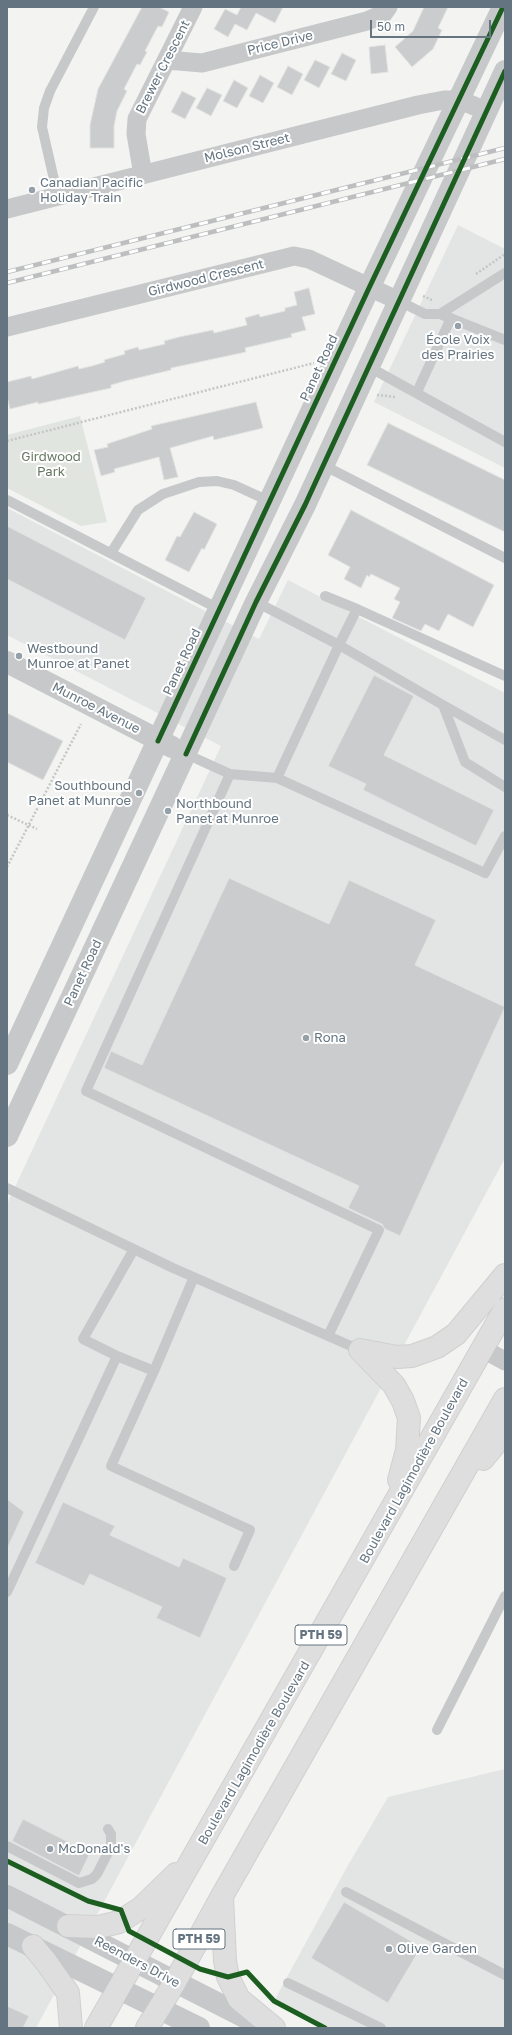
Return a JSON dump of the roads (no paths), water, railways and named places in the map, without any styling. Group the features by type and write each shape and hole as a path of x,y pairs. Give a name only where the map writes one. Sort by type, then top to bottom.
{"main road":[{"path":"360,1350 397,1357 412,1356 437,1347 456,1334 505,1275"},
{"name":"Boulevard Lagimodière Boulevard","path":"96,2028 505,1309"},
{"path":"360,1350 394,1385 403,1400 408,1418 407,1450 389,1514"},
{"name":"PTH 59","path":"147,2028 175,1982 222,1896 505,1399"},
{"path":"441,1512 505,1432"},
{"path":"68,1926 99,1927 119,1922 141,1908 196,1853"},
{"path":"222,1896 225,1961 228,1977 239,1999 274,2028"},
{"path":"33,1946 68,1993 70,2028"}],"street":[{"name":"Brewer Crescent","path":"143,175 136,134 137,119 193,7"},
{"name":"Price Drive","path":"167,60 202,62 367,21 383,14 388,7"},
{"name":"Panet Road","path":"7,1064 269,501 503,7"},
{"name":"Panet Road","path":"7,1136 256,602 323,466 505,71"},
{"name":"Molson Street","path":"7,209 418,105 444,100 460,100 486,111"},
{"name":"Girdwood Crescent","path":"7,327 294,256 309,259 399,301"},
{"name":"Munroe Avenue","path":"7,662 158,741 186,754"},
{"path":"482,1349 505,1361"},
{"name":"Reenders Drive","path":"7,1896 266,2028"},
{"path":"7,1904 29,1908"},
{"path":"7,1934 199,2028"}],"lane":[{"path":"58,197 42,127 44,108 50,91 94,7"},
{"path":"440,314 505,272"},
{"path":"399,301 425,314 440,314 505,340"},
{"path":"417,392 451,318"},
{"path":"368,366 505,442"},
{"path":"323,466 505,558"},
{"path":"111,553 138,510 163,494 199,482 217,481 269,501"},
{"path":"7,500 219,610"},
{"path":"325,596 505,676"},
{"path":"256,602 338,645 505,740"},
{"path":"277,778 338,645 357,610"},
{"path":"443,705 465,762 505,787"},
{"path":"186,754 230,774 277,778 485,873 505,836"},
{"path":"230,774 86,1091 379,1230 328,1336"},
{"path":"7,1188 194,1277 360,1350"},
{"path":"134,1249 83,1339 117,1356 154,1371"},
{"path":"194,1277 111,1466 250,1530 234,1566"},
{"path":"7,1592 117,1356"},
{"path":"437,1730 505,1596"},
{"path":"7,1846 79,1883 92,1879 97,1874 112,1847 112,1834 108,1829"},
{"path":"346,1892 505,1975"},
{"path":"288,1983 381,2028"}],"railway":[{"path":"7,272 505,148"},
{"path":"7,283 505,159"}],"place":[{"name":"Canadian Pacific Holiday Train","path":"32,190"},
{"name":"École Voix des Prairies","path":"458,326"},
{"name":"Westbound Munroe at Panet","path":"19,656"},
{"name":"Southbound Panet at Munroe","path":"139,793"},
{"name":"Northbound Panet at Munroe","path":"168,811"},
{"name":"Rona","path":"306,1038"},
{"name":"McDonald's","path":"50,1849"},
{"name":"Olive Garden","path":"389,1949"}],"park label":[{"name":"Girdwood Park","path":"51,464"}]}
